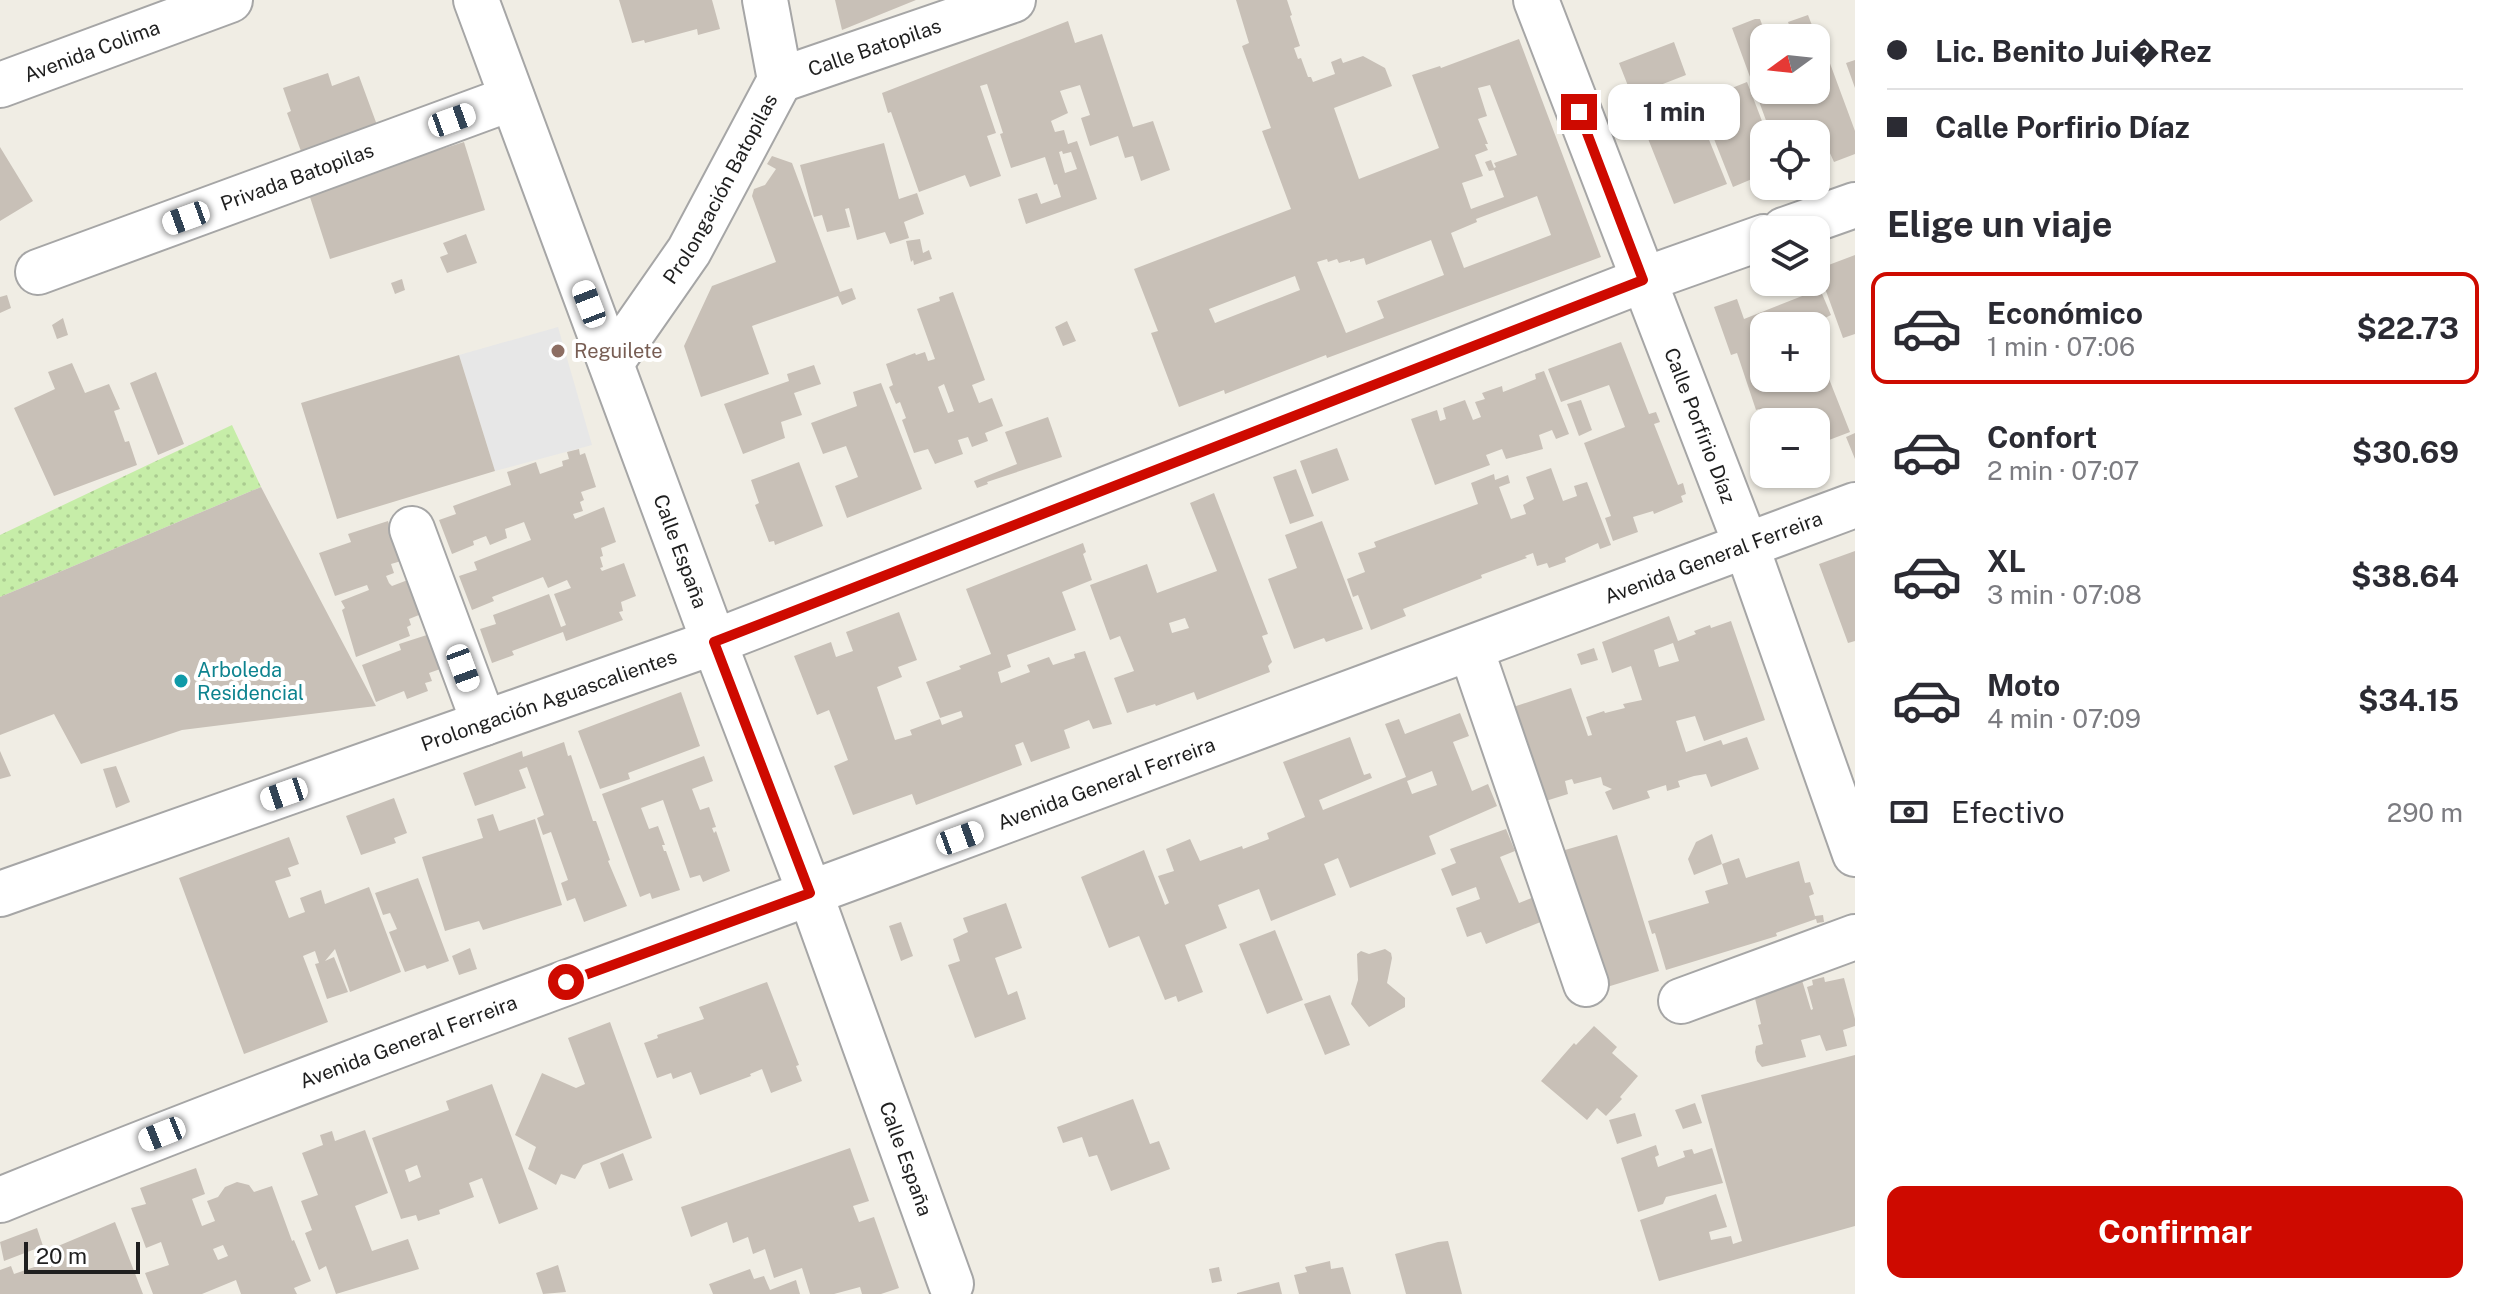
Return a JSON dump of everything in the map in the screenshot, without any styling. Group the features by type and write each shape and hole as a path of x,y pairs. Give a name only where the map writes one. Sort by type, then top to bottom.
{"street":[{"name":"Avenida Colima","path":"0,85 230,0"},
{"name":"Calle España","path":"476,0 810,893 951,1284"},
{"name":"Prolongación Batopilas","path":"611,363 689,251 780,80 765,0"},
{"name":"Calle Batopilas","path":"780,80 1013,0"},
{"name":"Calle Porfirio Díaz","path":"1536,0 1746,545 1855,854"},
{"name":"Privada Batopilas","path":"38,272 512,98"},
{"path":"1824,216 1855,205"},
{"name":"Prolongación Aguascalientes","path":"0,894 714,642 1643,280 1750,242"},
{"name":"Avenida General Ferreira","path":"0,1200 162,1134 566,982 1855,505"},
{"path":"412,529 484,723"},
{"path":"1471,649 1586,984"},
{"path":"1681,1001 1855,937"}],"green space":[{"path":"232,425 261,487 0,597 0,535"}],"shaded area":[{"path":"558,327 592,445 495,471 459,355"}],"building":[{"path":"619,0 712,0 720,29 698,35 697,29 645,43 644,40 632,43"},
{"path":"835,0 916,0 842,30"},
{"path":"1236,0 1287,0 1300,46 1294,48 1313,82 1335,74 1331,62 1341,58 1343,63 1363,56 1385,68 1392,86 1334,108 1359,179 1439,148 1412,75 1441,68 1519,39 1601,257 1327,358 1326,355 1225,394 1224,390 1179,407 1151,333 1158,331 1134,269 1291,209 1262,131 1271,128 1242,46 1249,43","holes":["1490,85 1517,155 1494,163 1494,168 1491,160 1485,162 1489,171 1494,170 1504,197 1471,209 1462,183 1483,176 1475,155 1488,150 1478,119 1487,116 1478,88","1537,196 1551,235 1464,268 1451,233 1477,222 1476,219","1431,240 1444,275 1377,301 1384,318 1346,333 1317,262 1337,259 1339,263 1364,258 1366,265","1295,276 1300,290 1215,323 1209,309"]},
{"path":"1808,15 1812,24 1789,24"},
{"path":"1760,19 1762,24 1750,24 1750,77 1732,28"},
{"path":"1068,21 1075,43 1102,34 1133,127 1153,121 1170,170 1141,181 1133,156 1125,158 1118,136 1090,146 1081,118 1090,115 1080,85 1060,91 1068,113 1051,121 1055,132 1064,130 1068,144 1077,141 1097,199 1026,224 1018,199 1037,193 1041,204 1061,197 1045,157 1011,168 987,84 980,86 996,133 987,136 1001,176 970,187 965,175 919,192 882,93","holes":["1059,152 1071,152 1077,169 1065,173"]},
{"path":"1674,42 1686,75 1632,96 1619,63"},
{"path":"1855,60 1855,88 1846,63"},
{"path":"1830,63 1855,131 1855,154 1834,162 1830,153 1830,120 1766,120 1760,104 1830,104"},
{"path":"328,73 332,86 359,76 377,125 313,184 287,113 291,111 283,88"},
{"path":"1747,82 1750,104 1755,104 1762,120 1750,120 1750,180 1733,187 1699,101"},
{"path":"1692,90 1727,184 1674,204 1637,111"},
{"path":"464,142 485,210 330,259 308,191"},
{"path":"884,143 899,199 917,193 924,214 904,222 909,238 890,244 885,232 857,240 849,208 845,209 850,227 827,232 822,215 814,217 800,165"},
{"path":"0,147 33,201 0,221"},
{"path":"772,156 792,163 840,292 852,288 856,299 842,305 838,296 752,326 769,374 701,397 684,346 712,286 776,262 752,196 754,189 765,185 776,169 767,164"},
{"path":"466,234 477,263 447,273 440,257 448,254 443,243"},
{"path":"920,239 923,253 929,250 932,259 914,265 906,241"},
{"path":"1855,255 1855,334 1843,338 1828,296 1830,264"},
{"path":"402,279 405,290 395,294 391,283"},
{"path":"953,292 985,380 972,385 979,403 992,398 1003,426 985,433 988,441 972,447 968,437 958,440 963,454 935,464 928,449 914,453 902,420 906,418 900,402 896,404 889,387 893,385 886,364 915,353 925,352 928,361 935,359 917,309 940,301 939,297","holes":["944,384 954,411 948,413 938,387"]},
{"path":"7,295 11,308 0,313 0,297"},
{"path":"1802,296 1823,296 1830,312 1762,312"},
{"path":"1737,299 1744,319 1750,317 1750,392 1737,353 1731,355 1714,307"},
{"path":"63,318 68,335 57,339 52,325"},
{"path":"1067,321 1076,341 1063,346 1055,327"},
{"path":"1621,342 1649,414 1656,412 1660,422 1654,424 1678,485 1683,483 1686,494 1681,496 1683,502 1654,514 1653,511 1633,517 1638,532 1613,541 1605,518 1611,516 1584,443 1625,427 1609,385 1561,402 1548,369"},
{"path":"459,355 495,471 337,519 301,403"},
{"path":"72,363 85,393 109,384 120,409 114,411 137,465 54,496 14,408 55,389 48,372"},
{"path":"814,365 821,384 794,393 802,415 781,422 785,438 743,454 724,404 789,381 787,374"},
{"path":"1544,371 1569,434 1556,439 1552,430 1539,435 1543,449 1506,459 1502,449 1486,455 1490,465 1435,485 1411,419 1437,410 1440,421 1446,419 1443,408 1465,400 1473,420 1481,417 1475,402 1485,399 1482,393 1502,386 1503,392 1536,379 1535,374"},
{"path":"156,372 184,444 158,455 130,383"},
{"path":"1830,381 1850,432 1830,440 1830,408 1755,408 1750,392 1830,392"},
{"path":"881,383 922,489 847,518 835,486 858,477 846,446 823,454 811,423 857,406 853,392"},
{"path":"1581,400 1592,430 1579,436 1567,404"},
{"path":"1048,417 1062,457 977,488 974,481 1017,464 1005,432"},
{"path":"1855,433 1855,459 1846,437"},
{"path":"1337,448 1349,480 1312,494 1300,461"},
{"path":"579,449 580,455 585,453 596,487 581,492 583,511 573,514 575,519 604,507 616,542 601,548 603,567 600,568 602,571 624,563 636,596 621,602 623,611 619,612 623,620 566,641 563,632 512,651 514,655 492,663 480,629 496,624 493,615 549,594 561,627 566,625 554,594 571,588 567,580 548,588 543,577 492,597 494,601 472,610 459,576 477,570 474,562 531,540 524,522 505,529 507,538 490,545 486,536 452,554 439,520 456,514 453,506 511,485 507,472 536,462 540,474 563,466 562,461 569,459 567,452"},
{"path":"799,462 823,526 775,545 774,541 769,542 755,505 759,503 751,480"},
{"path":"1551,468 1563,501 1577,496 1574,486 1587,482 1611,545 1600,549 1598,543 1549,568 1547,563 1537,566 1533,553 1481,575 1482,578 1403,609 1406,616 1371,630 1358,595 1353,597 1347,579 1365,572 1358,553 1376,547 1374,542 1478,504 1471,483 1494,474 1495,480 1508,475 1510,483 1499,487 1511,519 1526,514 1523,505 1534,499 1526,477"},
{"path":"1296,469 1314,516 1290,524 1273,477"},
{"name":"Arboleda Residencial","path":"261,487 376,706 182,730 81,764 54,714 0,735 0,597"},
{"path":"1214,493 1268,634 1262,636 1272,662 1268,666 1270,672 1197,700 1194,692 1127,713 1114,678 1134,671 1120,636 1110,640 1090,585 1147,564 1157,593 1217,571 1190,503","holes":["1185,618 1189,628 1172,633 1169,623"]},
{"path":"388,521 389,524 394,522 408,559 391,564 394,573 386,576 392,586 413,578 424,613 409,619 411,625 407,627 410,636 356,657 341,601 369,590 367,585 335,596 319,553 351,542 348,534"},
{"path":"1322,521 1363,629 1294,649 1268,579 1297,568 1285,535"},
{"path":"1083,543 1086,552 1083,554 1092,580 1062,592 1076,630 1007,655 1011,667 998,672 1001,683 1030,672 1027,665 1049,657 1053,665 1075,658 1074,654 1085,651 1112,724 1093,729 1089,720 1064,730 1070,748 1031,762 1023,742 1015,745 1022,765 916,805 912,794 853,815 834,766 848,760 829,710 817,715 794,656 831,642 836,657 853,651 846,632 899,612 917,660 898,667 902,677 877,687 895,740 912,735 910,730 940,719 942,725 963,717 961,711 940,718 926,682 991,654 966,589"},
{"path":"1855,551 1855,641 1848,643 1819,564"},
{"path":"1669,616 1678,641 1696,634 1694,631 1731,621 1765,720 1704,741 1695,716 1676,721 1686,752 1721,740 1723,745 1747,737 1759,769 1711,787 1706,774 1694,776 1678,781 1680,787 1667,791 1666,785 1647,791 1650,798 1613,810 1605,792 1612,789 1603,785 1601,777 1574,784 1572,779 1565,781 1568,794 1536,804 1507,709 1571,688 1588,736 1592,735 1586,717 1625,708 1623,704 1642,700 1631,666 1612,673 1602,642","holes":["1673,643 1679,661 1659,667 1654,650"]},
{"path":"433,633 446,667 429,673 432,681 425,683 428,691 407,699 404,691 376,702 362,665 401,650 399,644"},
{"path":"1594,648 1598,660 1581,665 1577,654"},
{"path":"681,692 700,746 628,773 630,779 600,789 578,731"},
{"path":"1460,713 1469,736 1453,742 1472,791 1488,784 1497,806 1429,836 1436,854 1350,888 1338,858 1324,864 1336,895 1271,921 1259,889 1218,905 1227,928 1185,945 1203,992 1178,1002 1176,996 1165,1000 1139,936 1109,948 1081,877 1144,850 1165,905 1169,903 1158,876 1174,871 1166,849 1190,839 1200,861 1269,839 1267,833 1305,817 1283,762 1350,737 1364,775 1370,773 1372,778 1319,800 1323,810 1406,777 1385,724 1399,719 1405,734","holes":["1432,771 1437,785 1412,794 1407,781"]},
{"path":"564,742 627,906 584,922 575,898 567,901 561,883 568,880 551,832 543,835 537,818 544,815 527,767 519,770 526,788 475,806 463,773 522,751 523,757"},
{"path":"0,751 11,776 0,779"},
{"path":"704,756 713,781 692,789 700,810 709,807 716,827 712,828 714,833 716,831 730,871 703,882 700,875 690,878 663,800 641,808 649,829 658,826 664,851 680,890 652,899 650,893 640,897 602,794"},
{"path":"116,766 130,802 116,808 103,769"},
{"path":"394,798 407,833 394,838 396,843 361,855 346,816"},
{"path":"493,814 499,831 535,819 562,905 483,930 479,921 445,931 422,857 483,838 477,819"},
{"path":"1506,829 1515,851 1500,857 1519,903 1534,897 1543,921 1486,944 1481,932 1467,937 1456,908 1480,899 1476,887 1452,896 1441,869 1456,863 1450,849"},
{"path":"1712,834 1722,864 1694,875 1688,859 1696,842"},
{"path":"1617,835 1659,971 1607,987 1565,850"},
{"path":"289,837 299,864 288,868 291,876 275,881 289,918 305,912 300,898 321,890 325,904 369,887 401,972 350,992 335,949 325,961 334,957 348,992 327,999 315,964 319,963 315,951 303,956 328,1022 244,1054 179,878"},
{"path":"1739,858 1746,878 1799,861 1805,883 1810,882 1814,894 1809,896 1815,916 1823,915 1824,922 1817,923 1816,919 1776,933 1777,936 1666,970 1655,933 1652,934 1648,921 1709,903 1705,891 1728,884 1722,864"},
{"path":"418,878 449,961 427,969 425,965 405,972 389,932 397,929 390,913 383,915 375,893"},
{"path":"1006,903 1022,948 995,958 1008,995 1017,991 1026,1019 975,1038 948,965 960,961 953,939 968,932 963,918"},
{"path":"901,922 913,956 901,961 889,926"},
{"path":"1275,930 1303,1000 1267,1014 1239,944"},
{"path":"470,948 477,969 459,975 452,956"},
{"path":"1385,949 1392,958 1387,983 1405,998 1405,1007 1369,1027 1351,1004 1358,980 1357,954"},
{"path":"1801,977 1811,1010 1807,987 1813,985 1812,980 1824,977 1825,982 1844,978 1855,1019 1855,1026 1843,1030 1847,1046 1826,1051 1820,1035 1801,1040 1806,1057 1762,1067 1755,1052 1756,1046 1763,1044 1753,990"},
{"path":"767,982 799,1065 796,1066 802,1081 771,1093 762,1069 700,1095 691,1072 673,1079 671,1073 657,1078 644,1043 658,1038 657,1035 704,1019 699,1007"},
{"path":"1330,995 1350,1045 1325,1055 1304,1004"},
{"path":"610,1022 652,1138 583,1165 575,1179 561,1174 556,1185 528,1169 536,1147 515,1135 542,1073 576,1088 585,1084 568,1038"},
{"path":"1594,1026 1617,1047 1612,1053 1638,1076 1606,1116 1597,1108 1587,1120 1541,1081 1574,1043 1576,1045"},
{"path":"1855,1055 1855,1226 1659,1281 1640,1220 1716,1194 1727,1227 1709,1232 1711,1240 1731,1236 1733,1244 1742,1241 1701,1095"},
{"path":"492,1084 538,1209 499,1224 482,1178 469,1183 474,1197 418,1221 416,1215 401,1219 372,1138 449,1110 446,1101","holes":["417,1165 421,1177 409,1182 405,1170"]},
{"path":"1133,1099 1150,1144 1159,1141 1170,1169 1111,1191 1097,1155 1089,1157 1082,1137 1063,1143 1057,1127"},
{"path":"1695,1103 1702,1123 1683,1129 1675,1110"},
{"path":"1635,1113 1642,1136 1617,1144 1609,1120"},
{"path":"365,1130 388,1193 355,1206 372,1251 408,1239 419,1269 336,1294 326,1266 319,1270 305,1233 312,1230 301,1201 318,1195 302,1153 323,1145 320,1135 332,1131 335,1141"},
{"path":"1656,1145 1658,1167 1685,1157 1683,1151 1692,1149 1694,1154 1712,1148 1723,1183 1666,1197 1663,1204 1638,1212 1621,1158"},
{"path":"850,1148 869,1201 853,1206 859,1222 874,1217 899,1288 881,1294 862,1294 860,1287 834,1294 810,1294 802,1268 774,1278 765,1249 753,1254 748,1237 733,1243 727,1222 691,1237 681,1207"},
{"path":"623,1153 633,1180 609,1189 600,1163"},
{"path":"196,1168 205,1194 192,1199 202,1226 215,1221 207,1201 218,1197 225,1187 237,1182 249,1185 254,1192 272,1186 311,1281 294,1288 297,1294 241,1294 236,1280 202,1294 153,1294 145,1273 169,1265 161,1242 146,1248 131,1208 146,1204 140,1188","holes":["223,1245 228,1256 218,1260 213,1249"]},
{"path":"115,1222 143,1294 0,1294 0,1270 11,1266 14,1274 55,1259 51,1249"},
{"path":"37,1228 43,1246 4,1261 0,1242"},
{"path":"1448,1241 1462,1294 1406,1294 1395,1254"},
{"path":"1330,1261 1331,1269 1343,1267 1351,1294 1299,1294 1294,1275 1307,1272 1305,1267"},
{"path":"558,1265 566,1292 543,1294 536,1273"},
{"path":"1219,1267 1222,1281 1212,1283 1209,1269"},
{"path":"750,1269 754,1279 764,1276 770,1290 796,1280 800,1294 713,1294 709,1284"},
{"path":"1279,1282 1282,1294 1237,1294 1237,1293"}],"place":[{"name":"Reguilete","path":"558,351"},
{"name":"Arboleda Residencial","path":"181,681"}],"route":[{"path":"566,982 810,893 714,642 1643,280 1579,112"}]}
